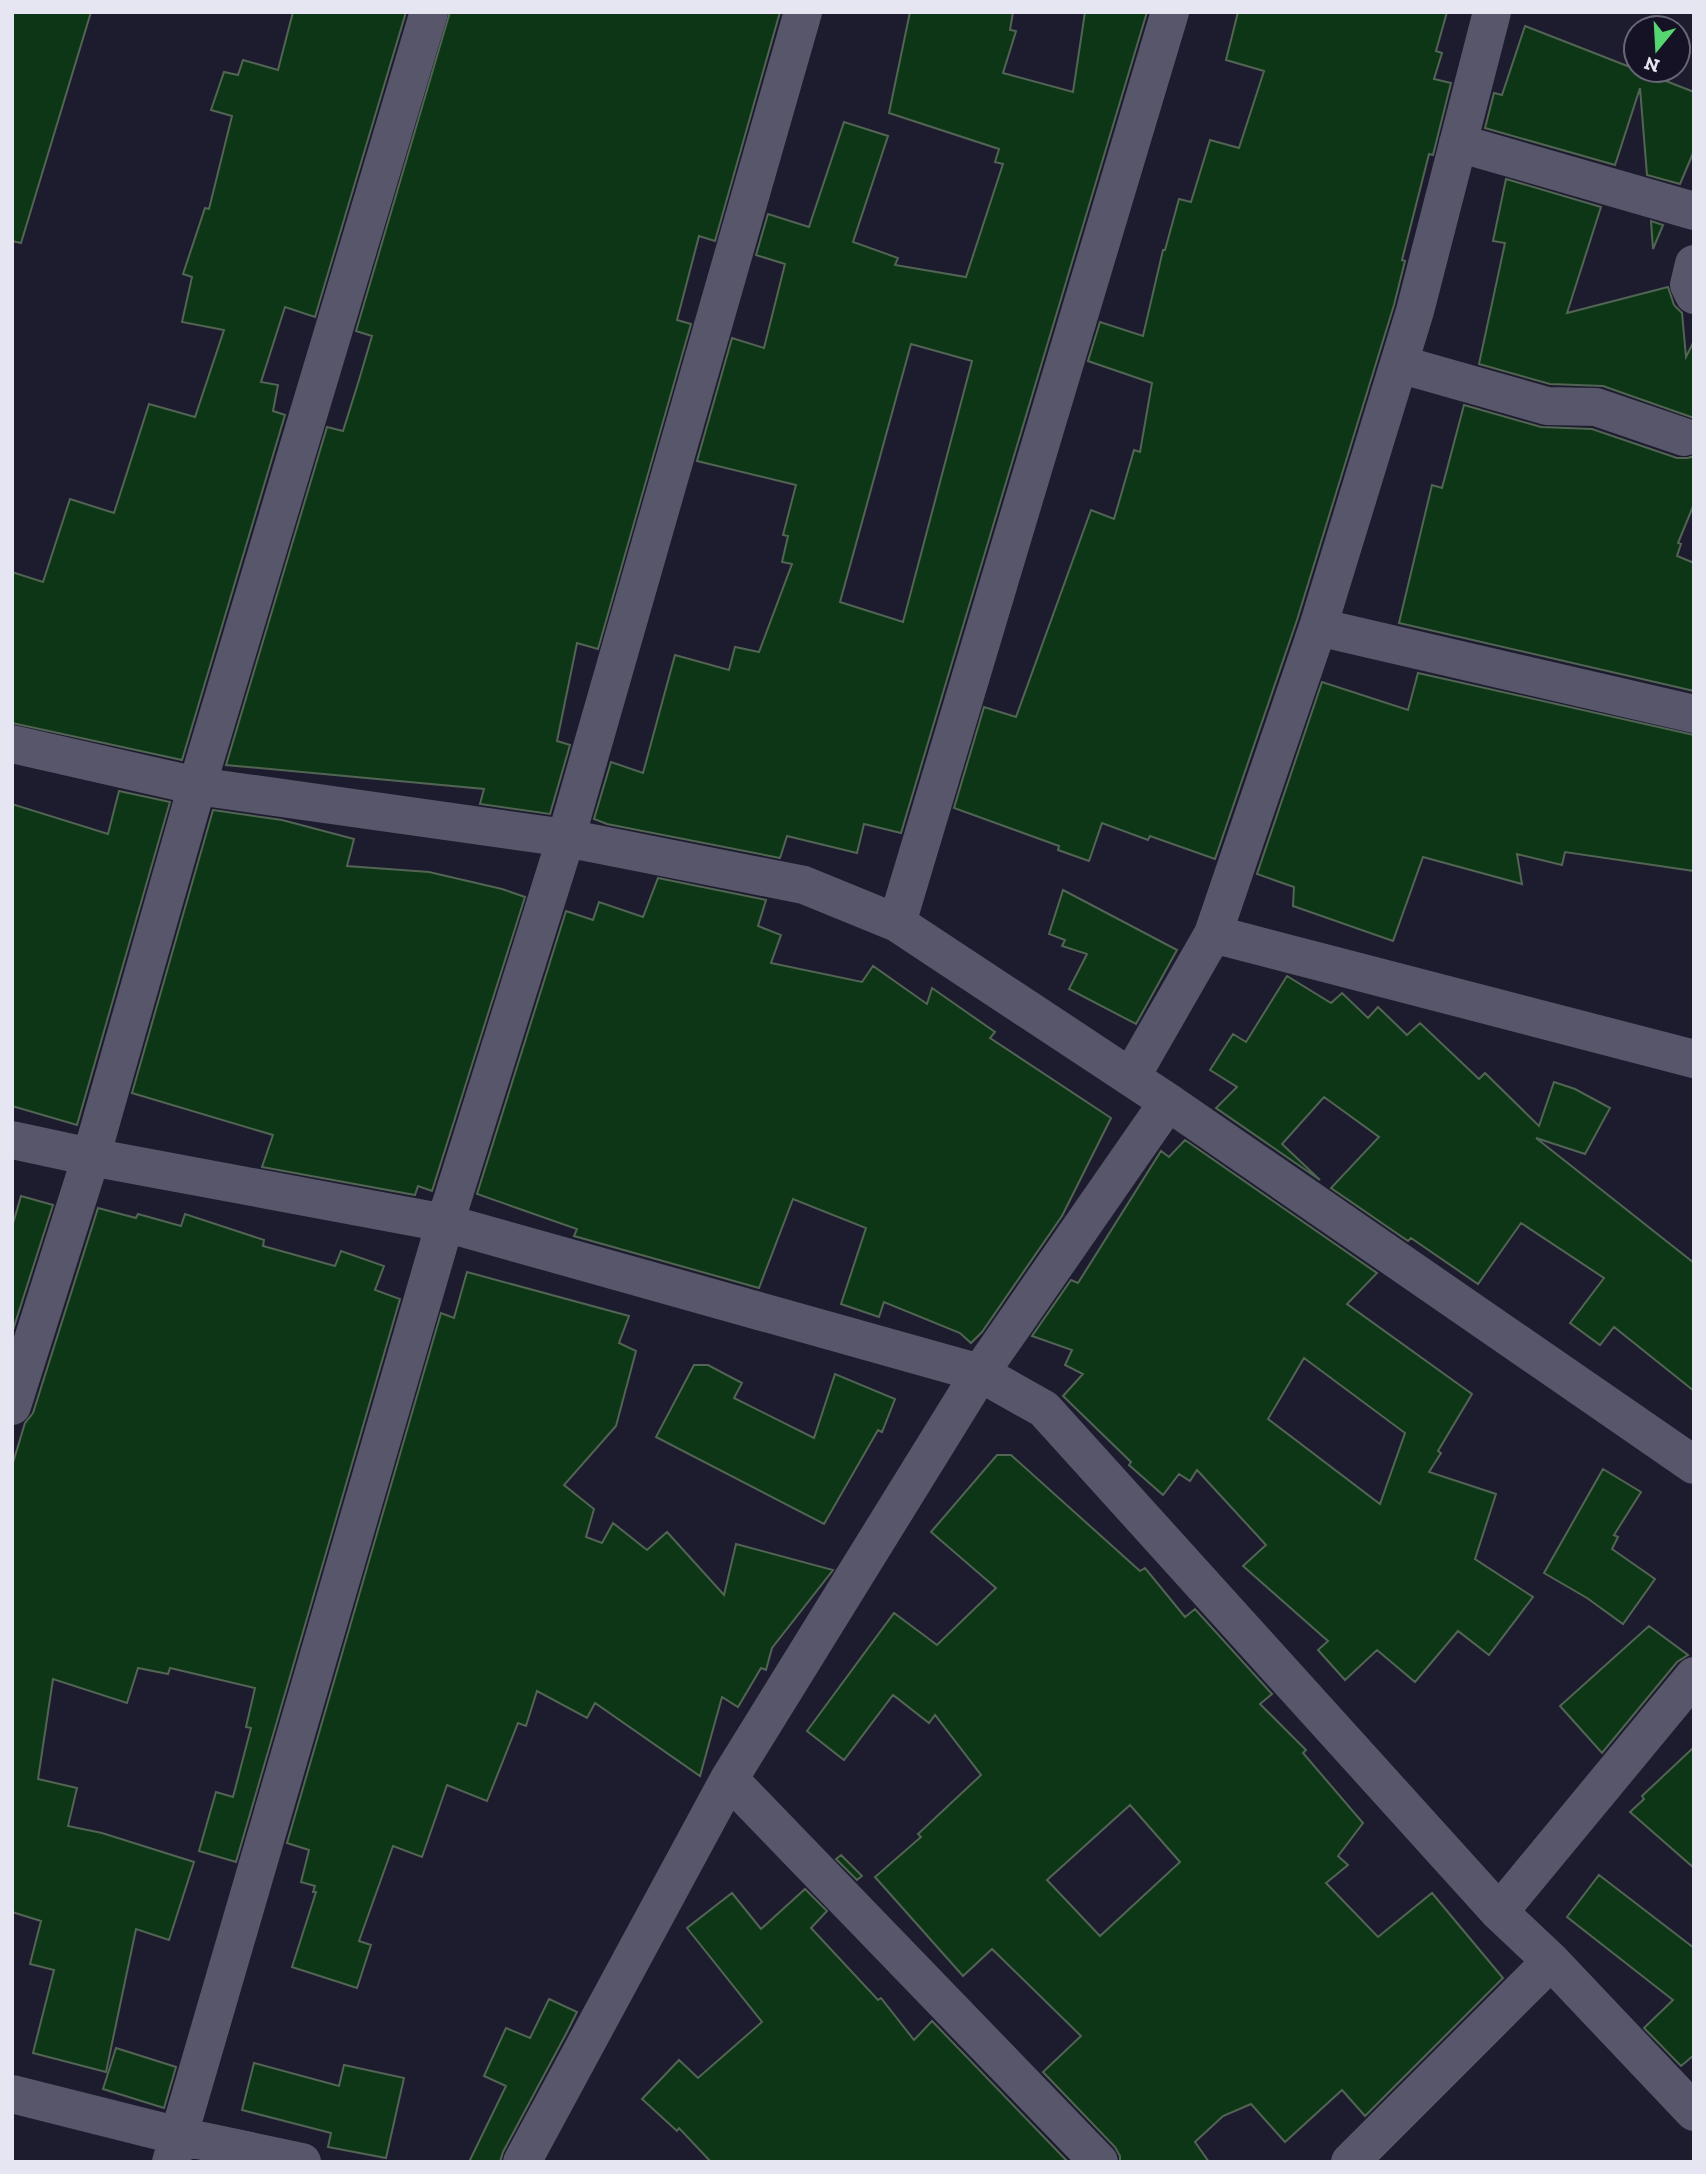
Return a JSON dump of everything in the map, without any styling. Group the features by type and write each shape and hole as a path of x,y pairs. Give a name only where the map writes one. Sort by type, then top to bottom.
{"street":[{"path":"12,1406 90,1157 197,786 429,12"},
{"path":"175,2149 445,1223 566,838 803,12"},
{"path":"897,923 1170,12"},
{"path":"1131,1077 1213,934 1318,627 1415,311 1492,12"},
{"path":"1458,143 1694,211"},
{"path":"1694,264 1689,285 1694,295"},
{"path":"1399,364 1547,406 1596,407 1684,436"},
{"path":"1318,627 1694,714"},
{"path":"12,744 197,786 566,838 804,886 897,923 1168,1102 1694,1465"},
{"path":"1213,934 1694,1059"},
{"path":"522,2162 729,1779 980,1373 1168,1102"},
{"path":"12,1140 445,1223 980,1373 1044,1409 1499,1912 1550,1961 1694,2112"},
{"path":"1499,1912 1694,1676"},
{"path":"729,1779 1099,2162"},
{"path":"1350,2162 1550,1961"},
{"path":"12,2094 175,2149 303,2162"}],"building":[{"path":"12,12 91,12 21,243 12,241"},
{"path":"293,12 406,12 315,317 285,307 261,382 278,385 273,411 285,415 182,760 12,723 12,572 43,582 70,499 114,513 149,404 195,417 224,330 182,322 192,277 183,274 205,208 209,209 232,116 211,110 224,72 238,75 243,60 278,70"},
{"path":"450,12 780,12 715,241 699,236 677,320 691,324 598,649 577,643 557,741 570,745 550,814 480,804 484,789 226,765 327,427 343,431 359,380 372,336 356,331"},
{"path":"910,12 1013,12 1010,30 1016,31 1003,73 1073,92 1085,12 1147,12 901,833 864,824 857,853 787,836 780,858 607,824 594,819 611,762 643,773 675,655 729,670 735,647 759,652 792,564 782,562 788,536 783,535 796,485 697,461 732,338 764,348 785,264 756,255 768,214 809,227 844,122 888,136 853,242 898,258 895,265 966,277 1003,164 995,162 999,149 889,113","holes":["911,344 972,361 903,622 840,602"]},
{"path":"1238,12 1447,12 1436,51 1442,53 1434,79 1451,83 1433,155 1429,154 1402,260 1405,261 1394,305 1297,620 1215,859 1150,836 1148,840 1102,823 1089,861 1058,850 1059,846 954,808 984,707 1016,717 1091,510 1114,519 1134,450 1140,452 1152,383 1088,361 1100,322 1143,336 1163,250 1179,199 1191,202 1210,140 1239,148 1264,71 1226,60"},
{"path":"1525,26 1622,64 1622,84 1674,84 1694,92 1694,151 1680,184 1647,175 1640,88 1615,165 1485,128 1494,93 1502,95"},
{"path":"1506,179 1601,207 1567,313 1668,287 1674,305 1682,313 1686,357 1694,341 1694,418 1603,386 1550,384 1479,364 1505,243 1493,241"},
{"path":"1651,221 1663,225 1653,249"},
{"path":"1464,405 1541,427 1592,429 1677,458 1694,456 1694,504 1678,543 1681,544 1677,556 1694,563 1694,691 1399,623 1432,485 1442,488"},
{"path":"1418,673 1694,735 1694,871 1565,852 1562,865 1517,854 1522,884 1423,857 1393,941 1293,906 1294,887 1257,874 1322,682 1408,710"},
{"path":"119,791 170,802 77,1125 12,1106 12,804 108,834"},
{"path":"213,810 282,820 354,839 347,866 429,872 525,897 432,1191 418,1186 415,1195 262,1167 273,1135 132,1093"},
{"path":"658,878 766,900 758,926 781,935 771,963 862,982 873,966 927,1004 932,988 995,1032 990,1038 1111,1118 1062,1216 982,1332 971,1343 960,1333 884,1302 879,1317 841,1304 866,1228 793,1199 759,1288 574,1236 577,1229 477,1194 566,911 593,920 599,902 643,917"},
{"path":"1063,890 1177,950 1136,1024 1069,989 1087,954 1062,946 1065,940 1049,934"},
{"path":"1287,976 1331,1003 1342,993 1368,1018 1378,1007 1407,1035 1420,1023 1479,1079 1485,1073 1539,1126 1554,1082 1575,1089 1610,1108 1585,1154 1536,1138 1694,1263 1694,1391 1614,1327 1600,1345 1570,1323 1604,1278 1521,1223 1478,1284 1411,1238 1408,1241 1331,1188 1379,1137 1324,1097 1282,1144 1320,1180 1216,1108 1237,1087 1210,1070 1233,1034 1246,1042"},
{"path":"1185,1140 1377,1273 1347,1304 1472,1394 1438,1451 1441,1453 1429,1472 1496,1494 1475,1559 1533,1597 1489,1655 1458,1631 1415,1682 1377,1650 1345,1680 1318,1650 1328,1641 1243,1566 1266,1545 1197,1470 1190,1481 1179,1474 1163,1495 1129,1465 1131,1462 1063,1396 1083,1374 1065,1365 1072,1350 1032,1336 1071,1280 1078,1283 1161,1151 1169,1157","holes":["1304,1358 1405,1433 1380,1504 1268,1419"]},
{"path":"21,1196 53,1205 12,1333 12,1227"},
{"path":"98,1208 136,1218 138,1214 181,1226 185,1214 264,1240 263,1246 335,1266 341,1251 384,1266 375,1290 400,1299 236,1862 199,1851 216,1792 233,1797 251,1728 246,1727 255,1688 170,1668 168,1674 138,1668 127,1703 53,1679 38,1779 77,1788 68,1826 102,1833 194,1862 169,1940 136,1929 106,2072 33,2053 54,1970 30,1964 41,1921 12,1912 12,1466 25,1423 33,1413"},
{"path":"467,1272 629,1316 619,1343 636,1351 616,1426 564,1485 594,1509 586,1537 602,1543 613,1523 647,1550 667,1532 724,1595 736,1544 833,1570 772,1648 766,1670 761,1668 738,1707 722,1697 700,1776 595,1703 587,1718 537,1691 526,1726 518,1723 487,1801 447,1785 422,1857 393,1846 359,1941 371,1945 357,1988 292,1967 316,1892 313,1892 315,1886 301,1882 309,1850 287,1843 441,1313 454,1318"},
{"path":"694,1365 708,1365 742,1383 734,1398 814,1438 835,1374 895,1399 882,1432 878,1430 824,1524 656,1437"},
{"path":"997,1455 1011,1455 1140,1571 1145,1568 1185,1617 1195,1609 1272,1694 1260,1704 1306,1750 1303,1753 1363,1823 1338,1856 1348,1865 1326,1883 1378,1937 1432,1893 1503,1978 1365,2116 1342,2090 1285,2142 1251,2104 1223,2116 1195,2142 1209,2162 1120,2162 1115,2147 1043,2072 1081,2036 992,1949 963,1976 875,1877 921,1837 918,1834 981,1775 935,1715 929,1723 893,1695 844,1760 807,1731 894,1613 937,1645 996,1588 931,1532","holes":["1130,1805 1180,1862 1100,1936 1047,1880"]},
{"path":"1603,1469 1641,1492 1614,1535 1618,1537 1612,1549 1655,1579 1623,1624 1587,1598 1544,1573"},
{"path":"1649,1626 1688,1655 1677,1662 1602,1753 1560,1706"},
{"path":"1694,1747 1694,1868 1630,1812 1644,1799 1642,1796"},
{"path":"841,1855 862,1876 857,1880 836,1859"},
{"path":"1599,1875 1694,1948 1694,2055 1681,2066 1644,2028 1673,2000 1567,1917"},
{"path":"805,1889 827,1911 811,1928 878,2000 881,1998 914,2040 932,2021 1068,2162 711,2162 679,2128 677,2131 642,2099 679,2060 698,2078 762,2022 687,1928 732,1893 761,1929"},
{"path":"549,1999 577,2012 500,2162 469,2162 506,2086 484,2076 506,2028 530,2038"},
{"path":"116,2048 176,2067 164,2108 103,2089"},
{"path":"254,2063 339,2086 344,2065 404,2078 386,2158 328,2147 331,2133 242,2110"}]}
